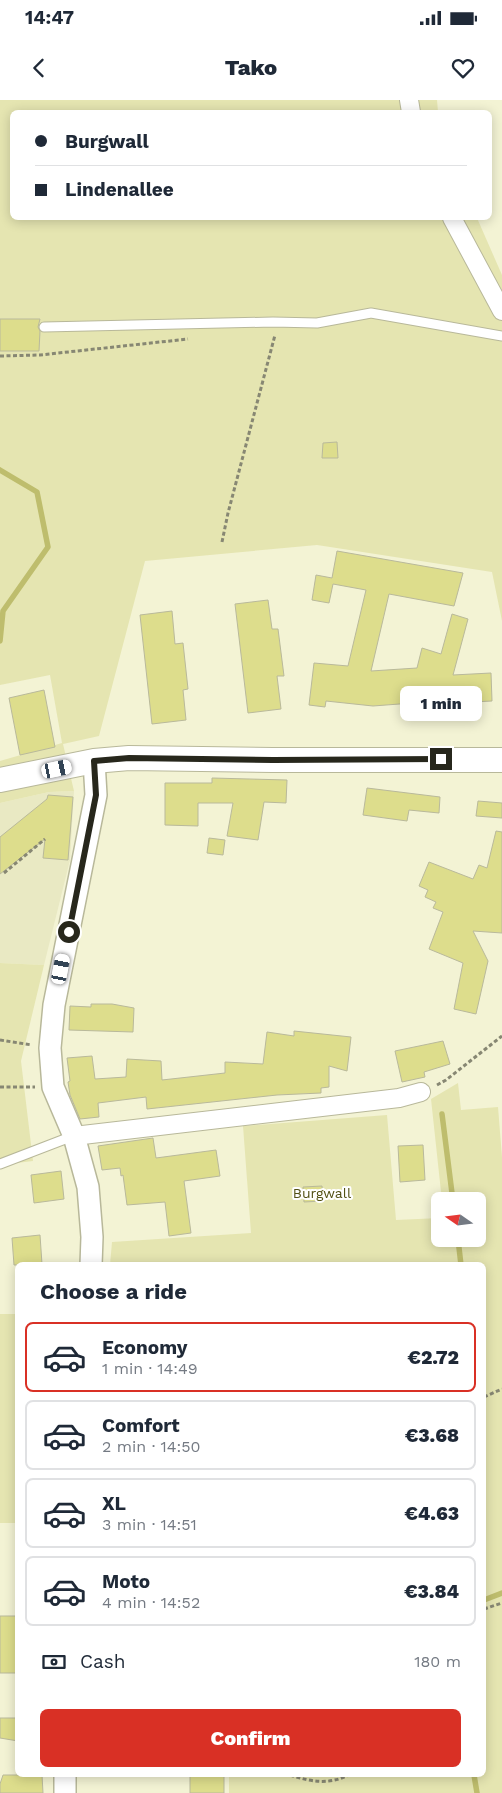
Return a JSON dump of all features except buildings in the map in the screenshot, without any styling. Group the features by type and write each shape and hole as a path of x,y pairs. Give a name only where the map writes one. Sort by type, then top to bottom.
{"main road":[{"path":"0,780 94,761 129,758 502,760"}],"street":[{"path":"453,220 502,310"},
{"path":"91,1262 92,1237 88,1187 74,1136 53,1087 50,1048 54,1005 96,795 94,761"},
{"path":"74,1136 399,1098 421,1092"},
{"path":"65,1777 65,1793"}],"lane":[{"path":"44,327 273,322 317,323 371,313 502,336"},
{"path":"0,1164 74,1136"}],"path":[{"path":"222,542 276,330"},
{"path":"0,356 40,355 198,338"},
{"path":"4,873 44,839"},
{"path":"421,1092 446,1080 502,1036"},
{"path":"0,1040 50,1048"},
{"path":"0,1087 53,1087"},
{"path":"486,1396 502,1388"},
{"path":"486,1608 502,1602"},
{"path":"296,1777 310,1782 336,1781 345,1777"}],"shaded area":[{"path":"74,791 70,860 44,965 0,963 0,803 49,792"}],"green space":[{"path":"0,100 437,100 438,110 10,110 10,220 478,220 502,275 502,621 492,572 317,545 145,561 99,736 63,744 74,791 49,792 0,803 0,761 62,743 50,675 0,685"},
{"path":"0,963 44,965 21,1061 33,1161 0,1165"},
{"name":"Burgwall","path":"458,1083 461,1110 498,1107 502,1157 502,1793 229,1793 229,1777 486,1777 486,1262 110,1262 112,1242 251,1233 243,1126 387,1115 396,1220 431,1218 431,1248 486,1248 486,1192 441,1192 431,1099"},
{"path":"0,1314 15,1314 15,1523 0,1523"}],"waterway":[{"path":"0,470 37,492 48,547 3,611 0,641"},
{"path":"442,1114 452,1192"},
{"path":"459,1248 461,1262"},
{"path":"486,1599 502,1593"},
{"path":"474,1777 477,1793"}],"route":[{"path":"69,932 96,795 94,761 129,758 273,760 441,759"}]}
